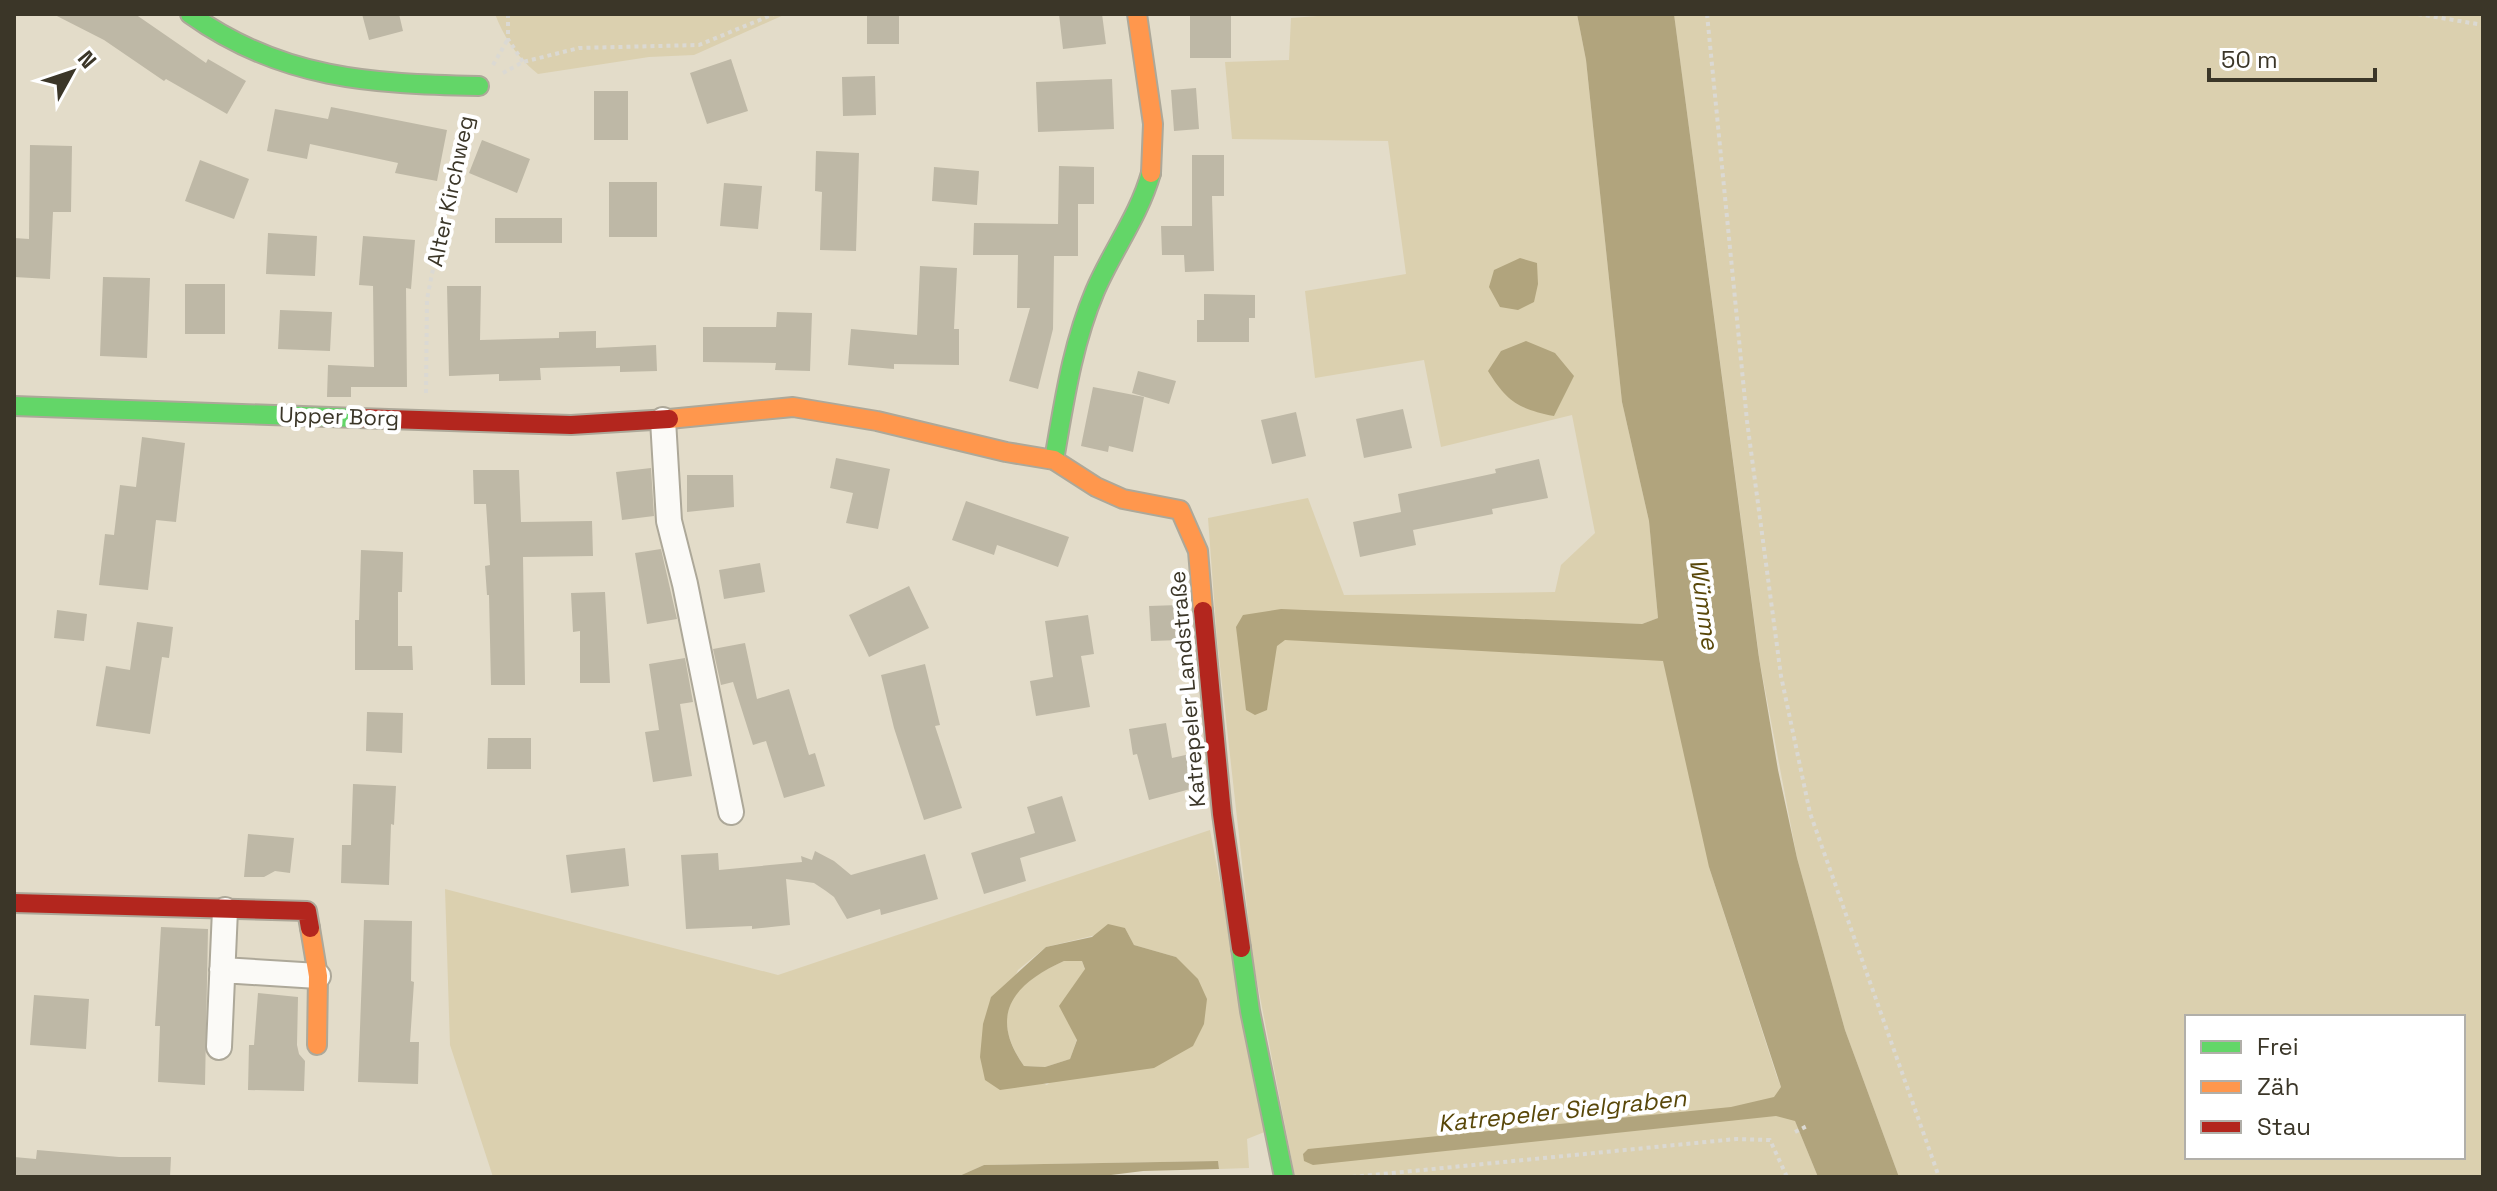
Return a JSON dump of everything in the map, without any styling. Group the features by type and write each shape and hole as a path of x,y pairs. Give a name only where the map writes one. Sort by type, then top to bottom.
{"street":[{"path":"190,14 218,34 322,75 357,81 479,86"},
{"path":"1054,460 1070,367 1081,327 1096,287 1141,201 1153,161 1152,121 1137,14"},
{"name":"Upper Borg","path":"14,406 571,425 663,420 793,407 877,421 1006,452 1054,460"},
{"path":"663,420 669,521 685,584 731,812"},
{"name":"Katrepeler Landstraße","path":"1054,460 1096,487 1123,499 1180,510 1198,551 1224,829 1250,1011 1284,1177"},
{"path":"14,903 307,911 318,976 317,1045"},
{"path":"219,1047 225,910"},
{"path":"222,970 318,976"}],"path":[{"path":"508,14 508,39 523,62"},
{"path":"479,86 523,62 579,48 699,45 774,14"},
{"path":"1707,14 1747,421 1784,691 1810,813 1939,1177"},
{"path":"2418,14 2483,25"},
{"name":"Alter Kirchweg","path":"425,419 427,299 465,112 479,86"},
{"path":"1795,1132 1809,1125"},
{"path":"1352,1177 1736,1139 1770,1140 1787,1177"}],"shaded area":[{"path":"495,14 786,14 694,55 649,57 538,74 512,47"},
{"path":"1344,14 1577,14 1586,60 1622,402 1649,521 1658,618 1642,624 1518,621 1236,637 1651,659 1759,656 1674,14 2483,14 2483,1177 1899,1177 1845,1030 1797,858 1759,658 1709,867 1777,1077 1818,1177 1295,1177 1253,961 1217,639 1208,518 1308,498 1344,595 1555,592 1561,565 1595,533 1572,415 1441,447 1424,360 1315,378 1305,291 1406,274 1388,141 1232,139 1225,62 1289,60 1291,18"},
{"path":"1210,830 1267,1131 1247,1139 1249,1168 1219,1169 1218,1161 984,1165 957,1177 493,1177 450,1045 445,889 778,975","holes":["1125,928 1134,945 1176,957 1047,1085 980,1057 1018,970 1046,947"]},
{"path":"1064,961 1082,961 1085,970 1060,1006 1077,1039 1070,1059 1045,1067 1024,1066 1013,1048 1008,1031 1007,1016 1011,1003 1031,980"}],"water":[{"name":"Wümme","path":"1577,14 1674,14 1759,658 1778,770 1797,858 1845,1030 1899,1177 1818,1177 1795,1121 1776,1116 1313,1165 1304,1161 1303,1154 1308,1149 1731,1107 1774,1097 1781,1087 1709,867 1663,661 1285,640 1277,646 1267,710 1255,715 1246,710 1236,627 1243,615 1281,609 1642,624 1658,618 1649,521 1622,402 1586,60"},
{"path":"1520,258 1537,263 1538,284 1534,302 1518,310 1500,307 1489,287 1494,270"},
{"path":"1526,341 1555,353 1574,376 1554,416 1515,402 1501,390 1488,371 1501,351"},
{"path":"1108,924 1125,928 1134,945 1176,957 1198,979 1207,999 1204,1024 1193,1046 1154,1068 1000,1090 985,1080 980,1057 983,1024 991,997 1046,947 1092,937","holes":["1064,961 1082,961 1085,969 1059,1006 1077,1040 1070,1059 1045,1067 1024,1066 1013,1048 1008,1031 1007,1016 1011,1003 1019,991 1046,970"]},
{"path":"1218,1161 1219,1169 1143,1171 1095,1177 957,1177 984,1165"}],"building":[{"path":"53,14 135,14 206,63 208,59 246,81 227,114 166,79 164,81 104,40"},
{"path":"362,14 399,14 403,31 369,40"},
{"path":"867,14 899,14 899,44 867,44"},
{"path":"1059,14 1102,14 1106,44 1063,49"},
{"path":"1190,14 1231,14 1231,58 1190,58"},
{"path":"731,59 748,111 707,124 690,73"},
{"path":"875,76 876,115 843,116 842,77"},
{"path":"1112,79 1114,129 1038,132 1036,82"},
{"path":"1196,88 1199,129 1174,131 1171,90"},
{"path":"594,91 628,91 628,140 594,140"},
{"path":"331,107 447,130 437,181 395,173 398,163 310,144 307,159 267,151 275,109 328,119"},
{"path":"482,140 530,159 517,193 469,173"},
{"path":"30,145 72,146 71,212 53,212 50,279 14,277 14,238 29,239"},
{"path":"816,151 859,153 856,251 820,250 822,192 815,191"},
{"path":"1192,155 1224,155 1224,196 1212,196 1214,271 1185,272 1184,255 1162,255 1161,226 1192,226"},
{"path":"200,160 249,179 234,219 185,201"},
{"path":"1059,166 1094,167 1094,204 1078,204 1078,256 1054,256 1053,329 1038,389 1009,381 1030,308 1017,308 1018,255 973,255 974,223 1058,224"},
{"path":"934,167 979,171 977,205 932,201"},
{"path":"609,182 657,182 657,237 609,237"},
{"path":"724,183 762,186 758,229 720,226"},
{"path":"495,218 562,218 562,243 495,243"},
{"path":"268,233 317,236 315,276 266,274"},
{"path":"363,236 415,240 411,289 406,288 407,387 351,387 351,397 327,397 328,365 374,367 373,286 359,285"},
{"path":"920,266 957,268 954,329 959,329 959,365 894,364 894,369 848,365 851,329 917,335"},
{"path":"103,277 150,278 147,358 100,356"},
{"path":"185,284 225,284 225,334 185,334"},
{"path":"447,286 481,286 480,340 559,338 559,332 596,331 596,348 656,345 657,371 620,372 620,366 540,368 541,380 499,381 499,374 449,376"},
{"path":"1204,294 1255,295 1255,318 1249,318 1249,342 1197,342 1197,320 1204,320"},
{"path":"280,310 332,312 330,351 278,349"},
{"path":"777,312 812,313 810,371 775,370 776,363 703,362 703,327 776,327"},
{"path":"1138,371 1176,381 1169,404 1132,393"},
{"path":"1093,387 1144,397 1133,452 1109,446 1108,452 1081,446"},
{"path":"1403,409 1412,448 1364,458 1356,419"},
{"path":"1296,412 1306,456 1272,464 1261,420"},
{"path":"142,437 185,443 176,522 156,520 148,590 99,585 105,534 114,535 120,485 136,487"},
{"path":"836,458 890,469 878,529 846,523 853,493 830,488"},
{"path":"1539,459 1548,498 1492,509 1493,514 1413,530 1416,545 1360,557 1353,522 1401,512 1398,494 1496,473 1495,469"},
{"path":"651,468 654,516 622,520 616,472"},
{"path":"473,470 519,470 521,522 592,521 593,556 523,557 525,685 491,685 489,595 485,566 490,565 486,504 474,504"},
{"path":"687,475 733,475 734,507 687,512"},
{"path":"966,501 1069,537 1058,567 997,545 994,555 952,540"},
{"path":"661,549 677,619 647,624 635,553"},
{"path":"361,550 403,552 402,592 398,592 398,646 412,646 413,670 355,670 355,620 359,620"},
{"path":"760,563 765,592 724,599 719,570"},
{"path":"909,586 929,628 869,657 849,615"},
{"path":"605,592 610,683 580,683 580,631 573,632 571,593"},
{"path":"1179,605 1181,640 1151,641 1149,606"},
{"path":"57,610 87,614 84,641 54,638"},
{"path":"1088,615 1094,654 1081,656 1090,707 1036,716 1030,681 1053,677 1045,621"},
{"path":"137,622 173,627 169,658 162,657 150,734 96,726 106,666 130,670"},
{"path":"745,643 757,699 789,689 809,755 815,753 825,786 784,798 766,741 753,745 733,682 721,685 713,649"},
{"path":"685,658 693,702 680,704 692,776 653,782 645,732 659,730 649,664"},
{"path":"925,664 940,725 935,726 962,808 924,820 894,728 881,675"},
{"path":"367,712 403,713 402,753 366,751"},
{"path":"1166,723 1172,758 1190,754 1198,787 1149,800 1137,754 1133,755 1129,729"},
{"path":"488,738 531,738 531,769 487,769"},
{"path":"353,784 396,786 389,885 341,883 342,845 351,845"},
{"path":"1062,796 1076,841 1020,858 1026,881 984,894 971,853 1035,833 1027,807"},
{"path":"248,834 294,838 290,873 275,871 264,877 244,877"},
{"path":"625,848 629,886 571,893 566,855"},
{"path":"815,851 851,875 925,854 938,899 881,915 880,909 847,919 834,897 814,883 786,879 790,925 752,929 752,926 686,929 681,855 718,853 719,870 802,862 801,856 812,860"},
{"path":"364,920 412,921 411,981 414,982 410,1042 419,1042 418,1084 358,1082"},
{"path":"161,927 208,929 205,1085 158,1082 160,1026 155,1026"},
{"path":"258,993 298,997 297,1045 305,1061 304,1091 248,1090 249,1045 254,1045"},
{"path":"34,995 89,999 86,1049 30,1045"},
{"path":"37,1150 119,1157 171,1157 170,1177 14,1177 14,1157 36,1159"}],"traffic: fast":[{"path":"190,14 224,36 258,52 328,74 401,83 479,86"},
{"path":"1054,460 1070,374 1087,311 1140,204 1151,173"},
{"path":"14,406 358,418"},
{"path":"1241,948 1250,1011 1284,1177"}],"traffic: slow":[{"path":"1137,14 1153,124 1151,173"},
{"path":"669,419 793,407 877,421 1006,452 1054,460 1096,487 1123,499 1180,510 1198,551 1203,611"},
{"path":"310,928 318,976 317,1045"}],"traffic: jam":[{"path":"358,418 571,425 669,419"},
{"path":"1203,611 1222,814 1241,948"},
{"path":"14,903 307,911 310,928"}],"water label":[{"name":"Katrepeler Sielgraben","path":"1562,1111"}]}
